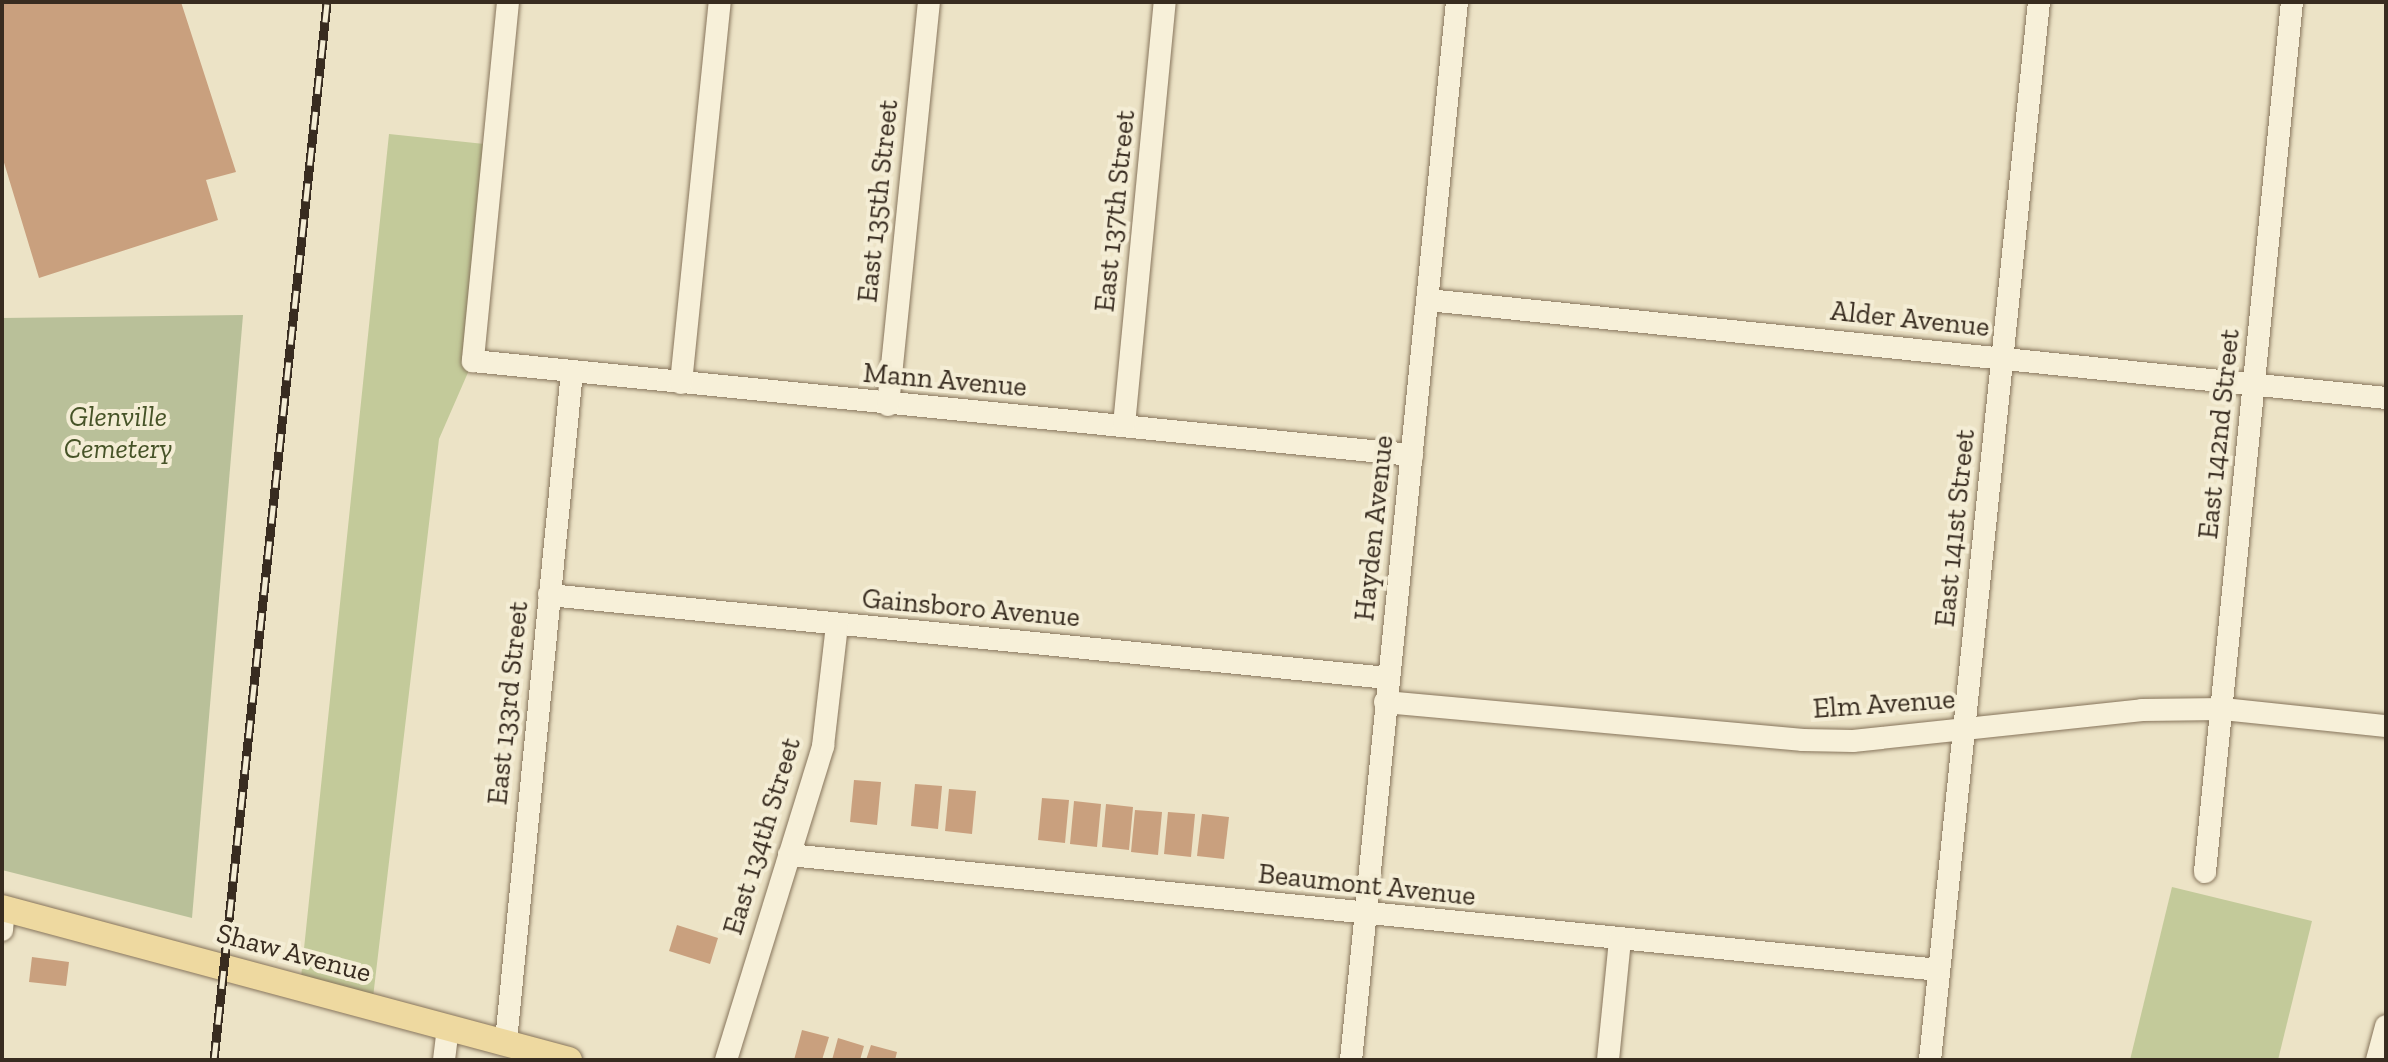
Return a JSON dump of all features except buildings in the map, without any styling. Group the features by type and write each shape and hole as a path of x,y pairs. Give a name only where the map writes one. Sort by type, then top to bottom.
{"main road":[{"name":"Shaw Avenue","path":"3,916 506,1041 569,1060"}],"street":[{"name":"Mann Avenue","path":"508,2 473,361 888,405 1124,425 1412,455"},
{"path":"681,383 720,2"},
{"name":"East 135th Street","path":"888,405 929,2"},
{"name":"East 137th Street","path":"1124,425 1165,2"},
{"name":"Hayden Avenue","path":"1351,1060 1457,2"},
{"name":"East 141st Street","path":"1930,1060 2039,2"},
{"name":"East 142nd Street","path":"2205,872 2292,2"},
{"name":"Alder Avenue","path":"1428,300 2386,398"},
{"name":"East 133rd Street","path":"506,1041 572,371"},
{"name":"Gainsboro Avenue","path":"549,595 1388,678"},
{"name":"East 134th Street","path":"726,1060 823,746 837,625"},
{"name":"Elm Avenue","path":"1385,702 1803,740 1965,729 2142,710 2223,709 2386,726"},
{"name":"Beaumont Avenue","path":"789,855 1365,916 1939,970"},
{"path":"1608,1060 1620,939"},
{"path":"2377,1060 2386,1026"},
{"path":"444,1060 448,1027"}],"green space":[{"path":"389,134 494,145 473,361 439,439 372,1006 300,987"},
{"name":"Glenville Cemetery","path":"243,315 192,918 2,870 2,318"},
{"path":"2172,887 2312,921 2278,1060 2130,1060"}],"railway":[{"path":"214,1060 327,2"}]}
